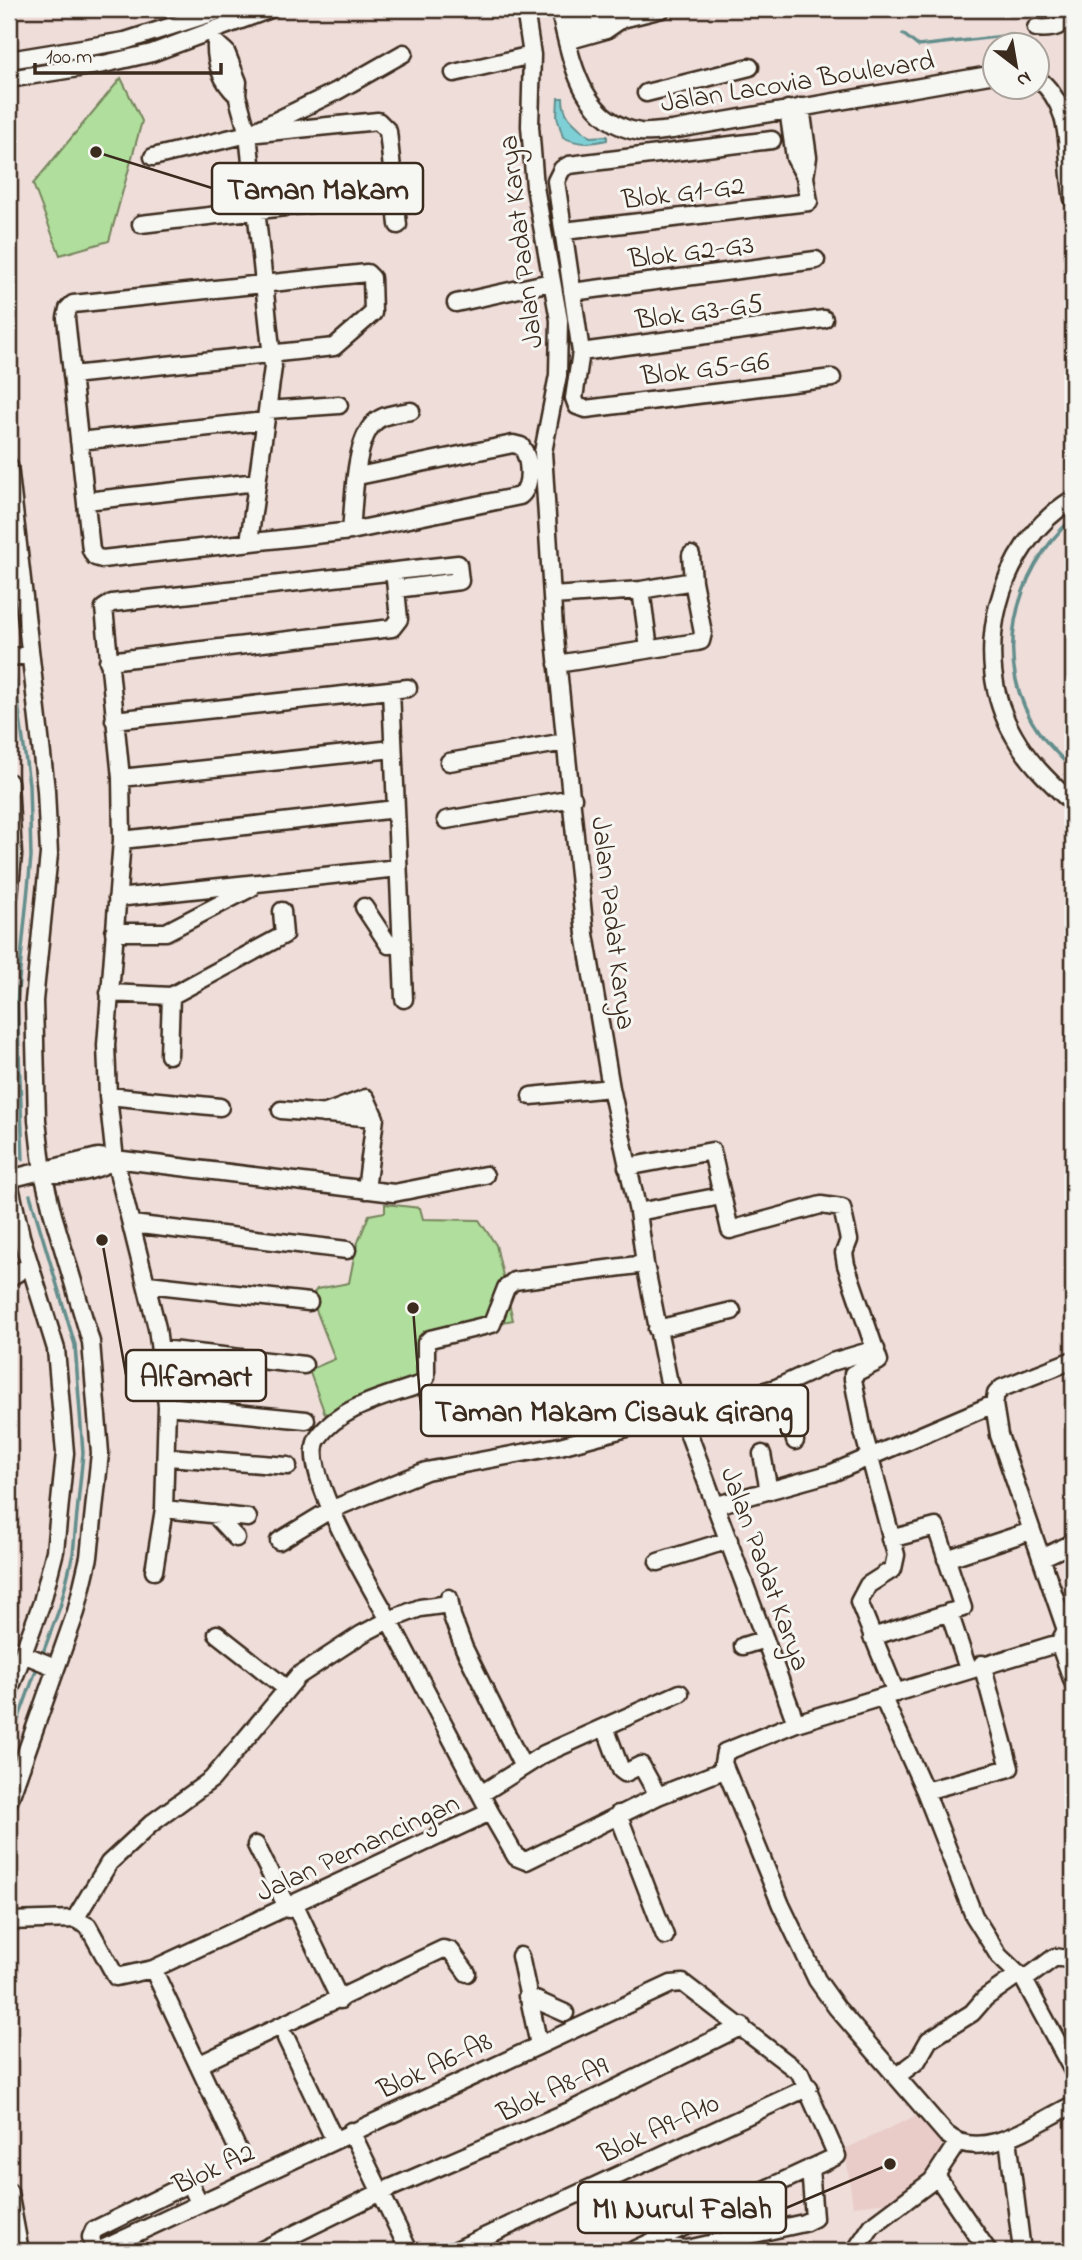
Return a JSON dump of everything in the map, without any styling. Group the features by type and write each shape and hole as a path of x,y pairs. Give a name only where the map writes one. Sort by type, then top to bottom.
{"street":[{"path":"9,60 125,41 225,9"},
{"path":"9,79 104,64 214,38 271,9"},
{"name":"Jalan Padat Karya","path":"525,9 532,55 530,126 535,187 559,320 559,359 543,452 552,596 585,934 611,1088 638,1212 645,1264 668,1378 796,1723"},
{"name":"Jalan Lacovia Boulevard","path":"559,9 575,75 588,100 613,121 640,132 672,130 981,76"},
{"path":"565,35 601,18 621,19 662,9"},
{"path":"1036,27 1050,29 1066,22 1073,11"},
{"path":"205,16 214,38 215,56 226,85 237,95 248,134 271,354 266,416 249,542"},
{"path":"248,134 337,91 404,53"},
{"path":"454,73 532,55"},
{"path":"646,93 750,67"},
{"path":"1050,90 1061,106 1068,127 1073,199"},
{"name":"Blok G1-G2","path":"564,231 809,202 805,177 795,158 794,108"},
{"path":"153,157 248,134 378,121 388,131 398,225"},
{"path":"581,352 556,181 562,169 569,165 772,140"},
{"path":"141,224 395,194"},
{"name":"Blok G2-G3","path":"572,292 816,260"},
{"path":"72,375 334,347 373,313 372,278 360,272 73,304 68,309 66,318 72,375 79,441 86,501 91,550 95,557 103,559 351,531 520,496 528,486 527,454 521,446 513,444 358,477"},
{"path":"456,303 551,282"},
{"name":"Blok G3-G5","path":"581,352 824,319"},
{"name":"Blok G5-G6","path":"581,352 574,398 577,406 586,409 832,378"},
{"path":"79,441 339,405"},
{"path":"351,531 362,443 374,423 385,416 411,411"},
{"path":"9,466 28,655 46,790 49,854 34,1001 37,1120 43,1173 91,1342 100,1453 89,1557 76,1612 9,1801"},
{"path":"86,501 257,482"},
{"path":"1073,499 1037,527 1002,585 994,621 993,659 998,695 1012,733 1033,764 1073,804"},
{"path":"558,664 701,641 703,633 691,555"},
{"path":"154,1571 164,1509 168,1457 167,1406 161,1349 148,1284 115,1160 108,1096 109,993 122,840 121,778 104,608 112,603 458,564 460,581 396,589"},
{"path":"108,661 392,628 399,619 394,572"},
{"path":"552,596 641,590 693,581"},
{"path":"641,590 649,649"},
{"path":"9,657 28,655"},
{"path":"114,720 408,688"},
{"path":"391,690 404,999"},
{"path":"449,762 565,742"},
{"path":"121,778 393,749"},
{"path":"9,782 13,855 9,896"},
{"path":"446,820 573,798"},
{"path":"122,840 396,809"},
{"path":"117,898 398,868"},
{"path":"114,932 166,932 261,883"},
{"path":"363,907 389,945 402,943"},
{"path":"109,993 171,996 284,935 282,911"},
{"path":"169,1055 171,996"},
{"path":"531,1096 611,1088"},
{"path":"108,1096 220,1107"},
{"path":"281,1110 375,1118 366,1190"},
{"path":"627,1167 712,1151 730,1230 821,1205 842,1208 849,1240 844,1253 846,1265 879,1361 853,1374 853,1379 896,1555 893,1569 868,1585 860,1596 860,1608 872,1637 889,1695 974,1916 999,1956 1022,1977 1073,2071"},
{"path":"9,1692 42,1602 55,1550 65,1453 56,1349 30,1265 9,1180 43,1173 65,1176 97,1170 115,1160 394,1194 485,1175"},
{"path":"638,1212 721,1196"},
{"path":"132,1224 347,1250"},
{"path":"490,1812 330,1510 314,1457 317,1439 329,1425 367,1403 422,1384 426,1377 426,1343 430,1339 492,1324 506,1288 522,1278 645,1264"},
{"path":"9,1265 30,1265"},
{"path":"9,1278 30,1265"},
{"path":"148,1284 309,1302"},
{"path":"657,1329 732,1311"},
{"path":"161,1349 304,1365"},
{"path":"279,1541 330,1510 443,1466 560,1446 784,1386 799,1376 832,1362 876,1349"},
{"path":"1073,1360 1002,1388 996,1394 993,1404 999,1435 1066,1630 1073,1682"},
{"path":"784,1386 795,1440"},
{"path":"717,1505 832,1473 993,1404"},
{"path":"167,1406 306,1420"},
{"path":"762,1454 769,1491"},
{"path":"168,1457 288,1466"},
{"path":"164,1509 248,1518"},
{"path":"214,1514 236,1538"},
{"path":"872,1637 963,1608 936,1528 890,1539"},
{"path":"946,1559 1031,1531"},
{"path":"659,1562 729,1540"},
{"path":"1041,1558 1073,1543"},
{"path":"9,1922 75,1919 109,1863 159,1817 212,1779 298,1676 321,1659 389,1620 420,1608 449,1601 464,1648 523,1767"},
{"path":"925,1791 1010,1768 975,1667 949,1612"},
{"path":"217,1634 287,1689"},
{"path":"743,1646 765,1639"},
{"path":"1066,1640 796,1723 724,1752 724,1770 817,1980 837,2008 957,2143 977,2144 1008,2138 1073,2105"},
{"path":"23,1654 55,1667"},
{"path":"481,1794 559,1746 680,1693"},
{"path":"606,1727 621,1770 625,1773 641,1765 658,1796"},
{"name":"Jalan Pemancingan","path":"75,1919 88,1926 116,1977 153,1969 292,1907 490,1812 516,1857 526,1861 618,1814 724,1770"},
{"path":"618,1814 665,1936"},
{"path":"256,1845 292,1907 340,2000"},
{"path":"198,2064 443,1950 451,1951 467,1973"},
{"path":"520,1956 539,2045"},
{"path":"897,2076 917,2061 929,2040 972,2013 985,1997 1055,1957 1073,1960"},
{"path":"153,1969 239,2152"},
{"name":"Blok A6-A8","path":"351,2131 671,1984 683,1983 742,2026"},
{"path":"527,1996 565,2013"},
{"path":"639,2248 837,2156 800,2073 742,2026"},
{"name":"Blok A8-A9","path":"260,2251 381,2192 574,2109 742,2026"},
{"path":"286,2038 334,2139"},
{"name":"Blok A9-A10","path":"454,2251 808,2087"},
{"path":"351,2131 409,2251"},
{"name":"Blok A2","path":"95,2251 93,2230 187,2184 191,2185 199,2203 351,2131"},
{"path":"1008,2138 1017,2189 1021,2251"},
{"path":"855,2251 872,2226 936,2175 957,2143"},
{"path":"639,2248 687,2249 804,2223 814,2218 810,2168"},
{"path":"936,2175 985,2250"},
{"path":"9,2192 20,2251"}],"shaded area":[{"path":"922,2113 942,2138 940,2151 926,2177 888,2202 853,2206 845,2149"}],"green space":[{"path":"121,78 142,121 109,241 60,255 33,184"},
{"path":"385,1204 420,1208 423,1219 479,1220 496,1245 513,1320 424,1338 423,1387 325,1414 309,1370 335,1359 311,1297 317,1289 349,1283 356,1247 369,1215 385,1212"}],"water":[{"path":"558,98 563,98 568,116 590,137 607,136 607,140 585,143 563,137 557,117"}],"waterway":[{"path":"903,34 918,46 981,39"},
{"path":"1073,518 1052,540 1023,592 1015,620 1013,649 1016,678 1025,707 1040,734 1073,770"},
{"path":"9,637 11,652"},
{"path":"12,660 29,784 31,857 17,1000 23,1160"},
{"path":"30,1195 75,1345 83,1453 73,1554 60,1607 41,1658"},
{"path":"9,1745 38,1665"}],"place":[{"name":"Taman Makam","path":"96,152"},
{"name":"Alfamart","path":"102,1240"},
{"name":"Taman Makam Cisauk Girang","path":"413,1308"},
{"name":"MI Nurul Falah","path":"890,2164"}]}
